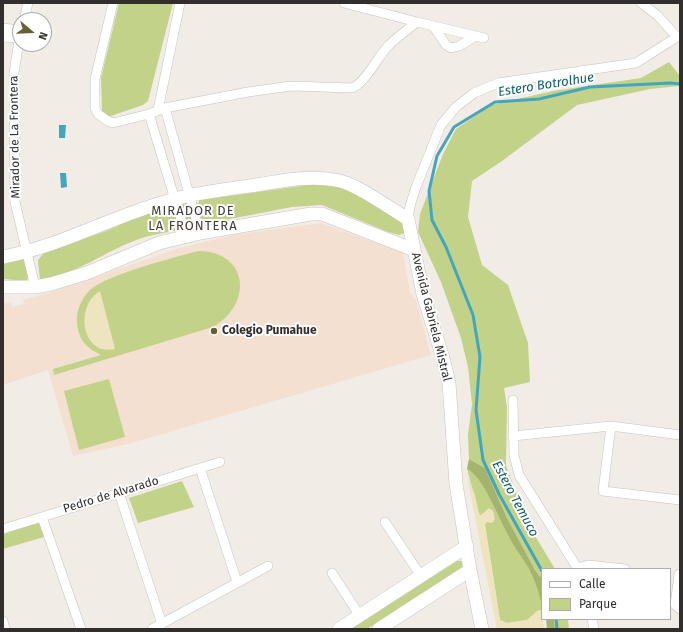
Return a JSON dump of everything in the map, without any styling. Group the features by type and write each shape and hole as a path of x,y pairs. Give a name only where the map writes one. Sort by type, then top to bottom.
{"street":[{"path":"113,3 95,79 95,108 103,118 113,122 149,114 162,109 248,92 291,86 352,88 360,82 388,47 403,32 417,22"},
{"path":"180,3 162,109 191,196 200,233"},
{"path":"344,3 480,37 451,48 446,45 433,26"},
{"name":"Avenida Gabriela Mistral","path":"482,629 470,570 468,546 453,459 449,383 443,358 423,294 408,220 410,206 441,125 456,106 482,88 498,83 636,63 677,37 657,15 641,3"},
{"name":"Mirador de La Frontera","path":"17,52 14,73 15,202 35,287"},
{"path":"149,114 186,236"},
{"path":"3,257 27,253 175,198 289,180 324,178 342,181 355,187 408,220"},
{"path":"3,287 35,287 62,281 159,242 200,233 311,214 322,214 414,250"},
{"path":"513,400 515,463 524,484 577,568"},
{"path":"513,436 611,426 680,435"},
{"path":"611,426 603,491 680,500"},
{"name":"Pedro de Alvarado","path":"3,529 220,462"},
{"path":"200,468 237,582"},
{"path":"119,493 162,624"},
{"path":"42,517 81,629"},
{"path":"385,522 421,576"},
{"path":"339,629 468,546"},
{"path":"580,568 588,565 616,568"},
{"path":"152,629 268,566"},
{"path":"380,629 470,570"},
{"path":"332,573 360,616"},
{"path":"676,574 675,605 680,609"},
{"path":"3,621 6,629"}],"shaded area":[{"name":"Colegio Pumahue","path":"321,223 403,253 410,293 416,300 431,355 128,444 73,456 48,370 3,385 3,304 11,302 12,307 24,304 23,300 55,291 176,249 233,235"}],"green space":[{"path":"119,3 173,3 148,101 143,105 108,117 102,111 101,78"},
{"path":"669,62 680,76 680,86 650,89 577,105 502,161 472,181 468,217 482,265 508,285 528,343 530,382 504,388 507,407 506,466 520,502 533,525 534,534 554,568 541,568 541,578 535,570 507,518 485,468 469,459 468,435 472,404 468,367 461,338 441,282 418,232 420,214 443,154 456,129 491,105 553,91 641,78"},
{"path":"322,183 350,190 405,223 405,233 399,235 388,232 322,205 292,207 204,224 202,223 196,206 200,200"},
{"path":"189,201 194,223 186,224 181,205"},
{"path":"162,206 173,206 178,225 175,231 139,239 66,273 40,280 38,260 44,253 106,231"},
{"path":"199,251 216,254 228,260 236,269 240,281 239,293 235,306 226,317 213,327 54,375 53,369 101,355 84,343 78,329 78,310 82,301 90,290 110,278 158,262"},
{"path":"22,259 25,261 28,278 27,281 3,279 3,262"},
{"path":"109,379 125,437 79,450 64,391"},
{"path":"469,459 485,468 507,518 535,570 541,578 541,602 532,575 510,540 490,498 473,473 467,469"},
{"path":"467,469 472,472 484,488 508,535 531,572 535,582 540,597 541,612 540,610 527,620 507,623 500,620 485,525 487,522 479,514"},
{"path":"182,481 194,507 138,523 129,498"},
{"path":"40,521 44,537 3,549 3,532"},
{"path":"457,561 461,561 464,565 463,568 367,629 351,629"},
{"path":"546,620 554,620 555,629 547,629"},
{"path":"554,620 568,620 569,629 555,629"}],"sand":[{"path":"100,291 115,349 104,349 95,345 89,338 85,329 87,308 92,298"},
{"path":"467,476 475,495 479,514 481,515 489,508 493,511 495,519 492,523 487,522 485,525 500,620 507,623 527,620 538,610 541,612 541,620 543,620 544,629 497,629"}],"water":[{"path":"59,125 66,125 65,138 59,138"},
{"path":"60,173 66,173 67,187 61,188"}],"waterway":[{"name":"Estero Botrolhue","path":"541,569 499,494 483,460 476,410 480,357 473,315 446,247 432,220 429,191 437,156 454,127 495,102 539,99 590,87 671,83 680,84"},
{"name":"Estero Temuco","path":"556,620 557,629"}],"place":[{"name":"Colegio Pumahue","path":"214,331"}],"district":[{"name":"MIRADOR DE LA FRONTERA","path":"193,218"}]}
